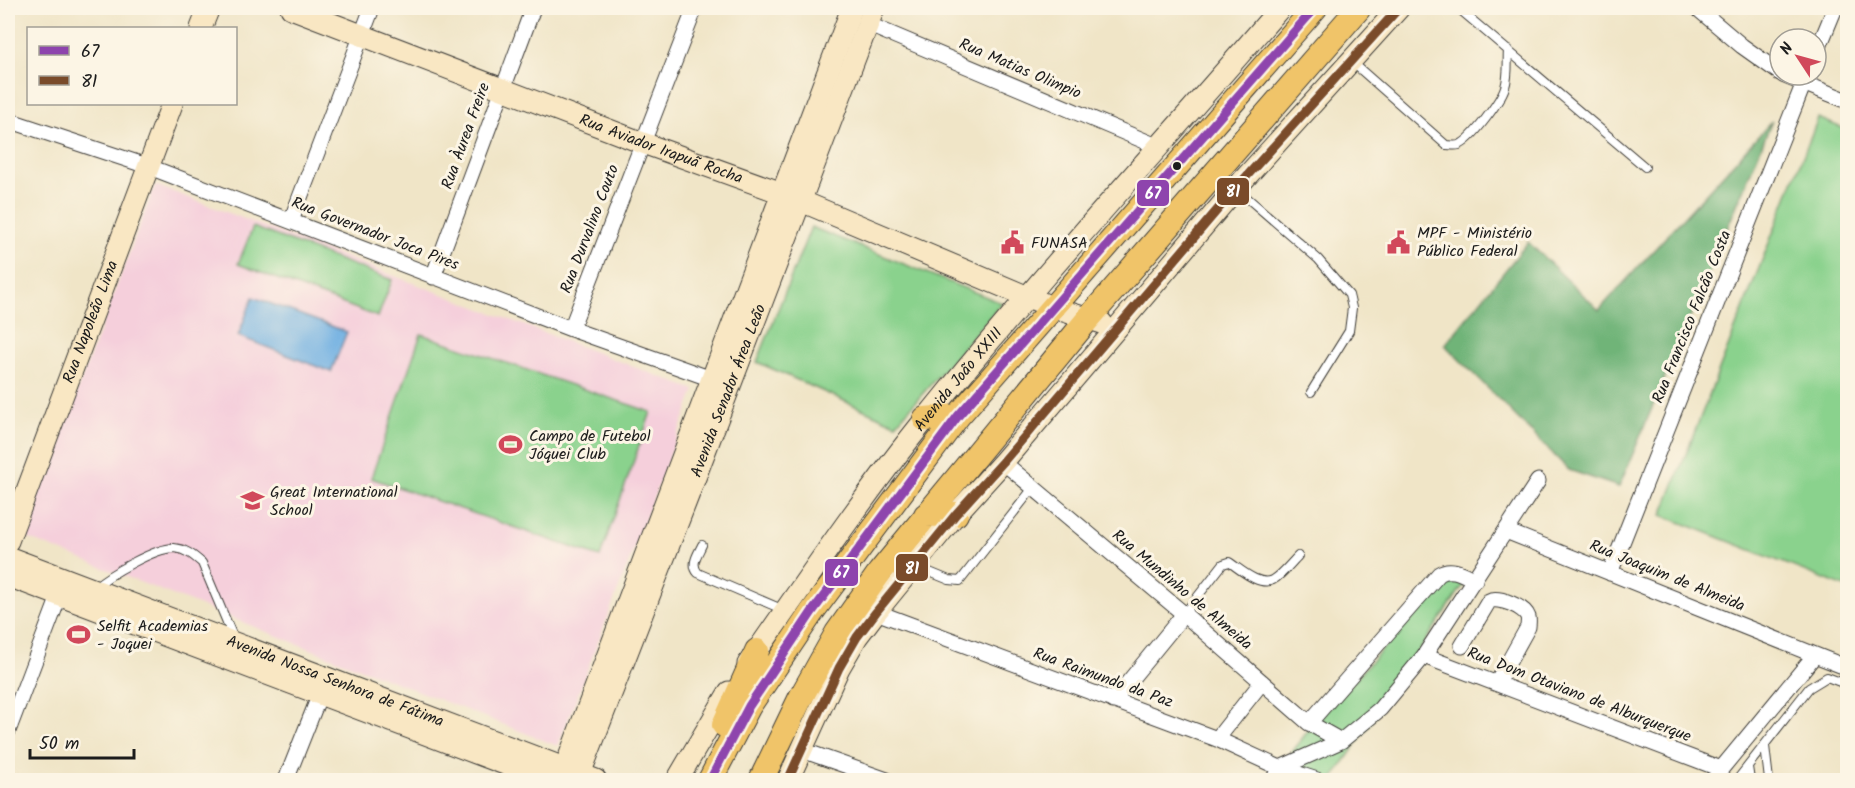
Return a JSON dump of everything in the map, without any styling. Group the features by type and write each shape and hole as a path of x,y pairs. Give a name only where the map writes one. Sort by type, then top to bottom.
{"main road":[{"name":"Avenida João XXIII","path":"710,780 749,706 812,612 958,416 1315,8"},
{"path":"760,780 801,697 837,633 880,572 1088,319 1359,8"},
{"path":"925,419 958,416"},
{"path":"926,515 956,514"},
{"path":"704,780 706,766 757,651"}],"street":[{"path":"201,27 209,8"},
{"name":"Rua Aviador Irapuã Rocha","path":"291,8 643,143 791,196 1054,308 1117,327"},
{"path":"291,221 372,8"},
{"name":"Rua Àurea Freire","path":"434,277 533,8"},
{"name":"Rua Durvalino Couto","path":"571,329 695,8"},
{"name":"Avenida Senador Área Leão","path":"580,774 620,646 791,196 852,8"},
{"name":"Avenida João XXIII","path":"677,780 733,685 858,505 925,419 1280,8"},
{"path":"788,780 839,668 857,637 876,612 956,514 1236,188 1399,8"},
{"path":"1697,8 1742,46 1768,64"},
{"path":"1827,27 1835,8"},
{"name":"Avenida Senador Área Leão","path":"791,196 871,16"},
{"name":"Rua Matias Olimpio","path":"871,16 1159,147"},
{"name":"Rua Francisco Falcão Costa","path":"1610,573 1803,87"},
{"path":"1819,87 1848,102"},
{"name":"Rua Napoleão Lima","path":"8,541 172,105"},
{"name":"Rua Governador Joca Pires","path":"8,120 147,166 571,329 720,382"},
{"name":"Rua Mundinho de Almeida","path":"1003,462 1184,614 1309,723 1341,741"},
{"path":"1276,774 1341,741 1380,709 1424,656 1538,480"},
{"name":"Rua Joaquim de Almeida","path":"1506,531 1848,668"},
{"name":"Avenida Nossa Senhora de Fátima","path":"8,557 580,774"},
{"path":"1309,723 1439,574 1453,570 1475,580"},
{"name":"Avenida Nossa Senhora de Fátima","path":"8,576 547,780"},
{"path":"8,731 60,594"},
{"path":"1462,646 1489,601 1494,598 1501,599 1524,611 1528,618 1528,627 1497,683"},
{"name":"Rua Raimundo da Paz","path":"876,612 1217,739 1276,774 1317,780"},
{"path":"1113,701 1184,614"},
{"path":"1717,775 1815,655"},
{"name":"Rua Dom Otaviano de Alburquerque","path":"1424,656 1497,683 1717,775"},
{"path":"1217,739 1262,682"},
{"path":"286,780 320,694"},
{"path":"802,750 887,780"}],"lane":[{"path":"1458,8 1645,167"},
{"path":"1351,61 1446,145 1458,146 1467,140 1502,93 1508,75 1508,50"},
{"path":"1236,188 1318,259 1349,295 1352,308 1349,331 1311,392"},
{"path":"914,565 949,580 960,581 1033,488"},
{"path":"702,545 694,563 694,568 698,573 785,611"},
{"path":"93,590 129,565 153,554 171,548 184,550 194,555 202,563 236,644"},
{"path":"1184,614 1223,564 1229,562 1252,577 1265,581 1273,580 1298,556"},
{"path":"1737,780 1809,688 1827,677 1848,685"},
{"path":"1765,746 1769,780"},
{"path":"1748,767 1750,780"}],"shaded area":[{"path":"155,185 695,390 558,746 22,536"}],"green space":[{"path":"1818,118 1847,130 1847,588 1662,515"},
{"path":"1772,121 1619,487 1569,470 1445,345 1528,242 1599,310"},
{"path":"253,227 392,280 378,317 238,264"},
{"path":"811,227 1002,303 896,424 757,362"},
{"name":"Campo de Futebol Jóquei Club","path":"421,334 651,412 600,557 371,478"},
{"path":"1456,577 1466,581 1332,780 1285,762 1307,732 1445,580"}],"water":[{"path":"253,297 347,332 331,372 238,336"}],"transit line":[{"name":"67","path":"710,780 749,706 812,612 958,416 1315,8"},
{"name":"81","path":"788,780 839,668 857,637 876,612 956,514 1236,188 1399,8"}],"place":[{"name":"MPF - Ministério Público Federal","path":"1399,242"},
{"name":"FUNASA","path":"1013,243"},
{"name":"Campo de Futebol Jóquei Club","path":"511,445"},
{"name":"Great International School","path":"252,501"},
{"name":"Selfit Academias - Joquei","path":"79,635"}]}
